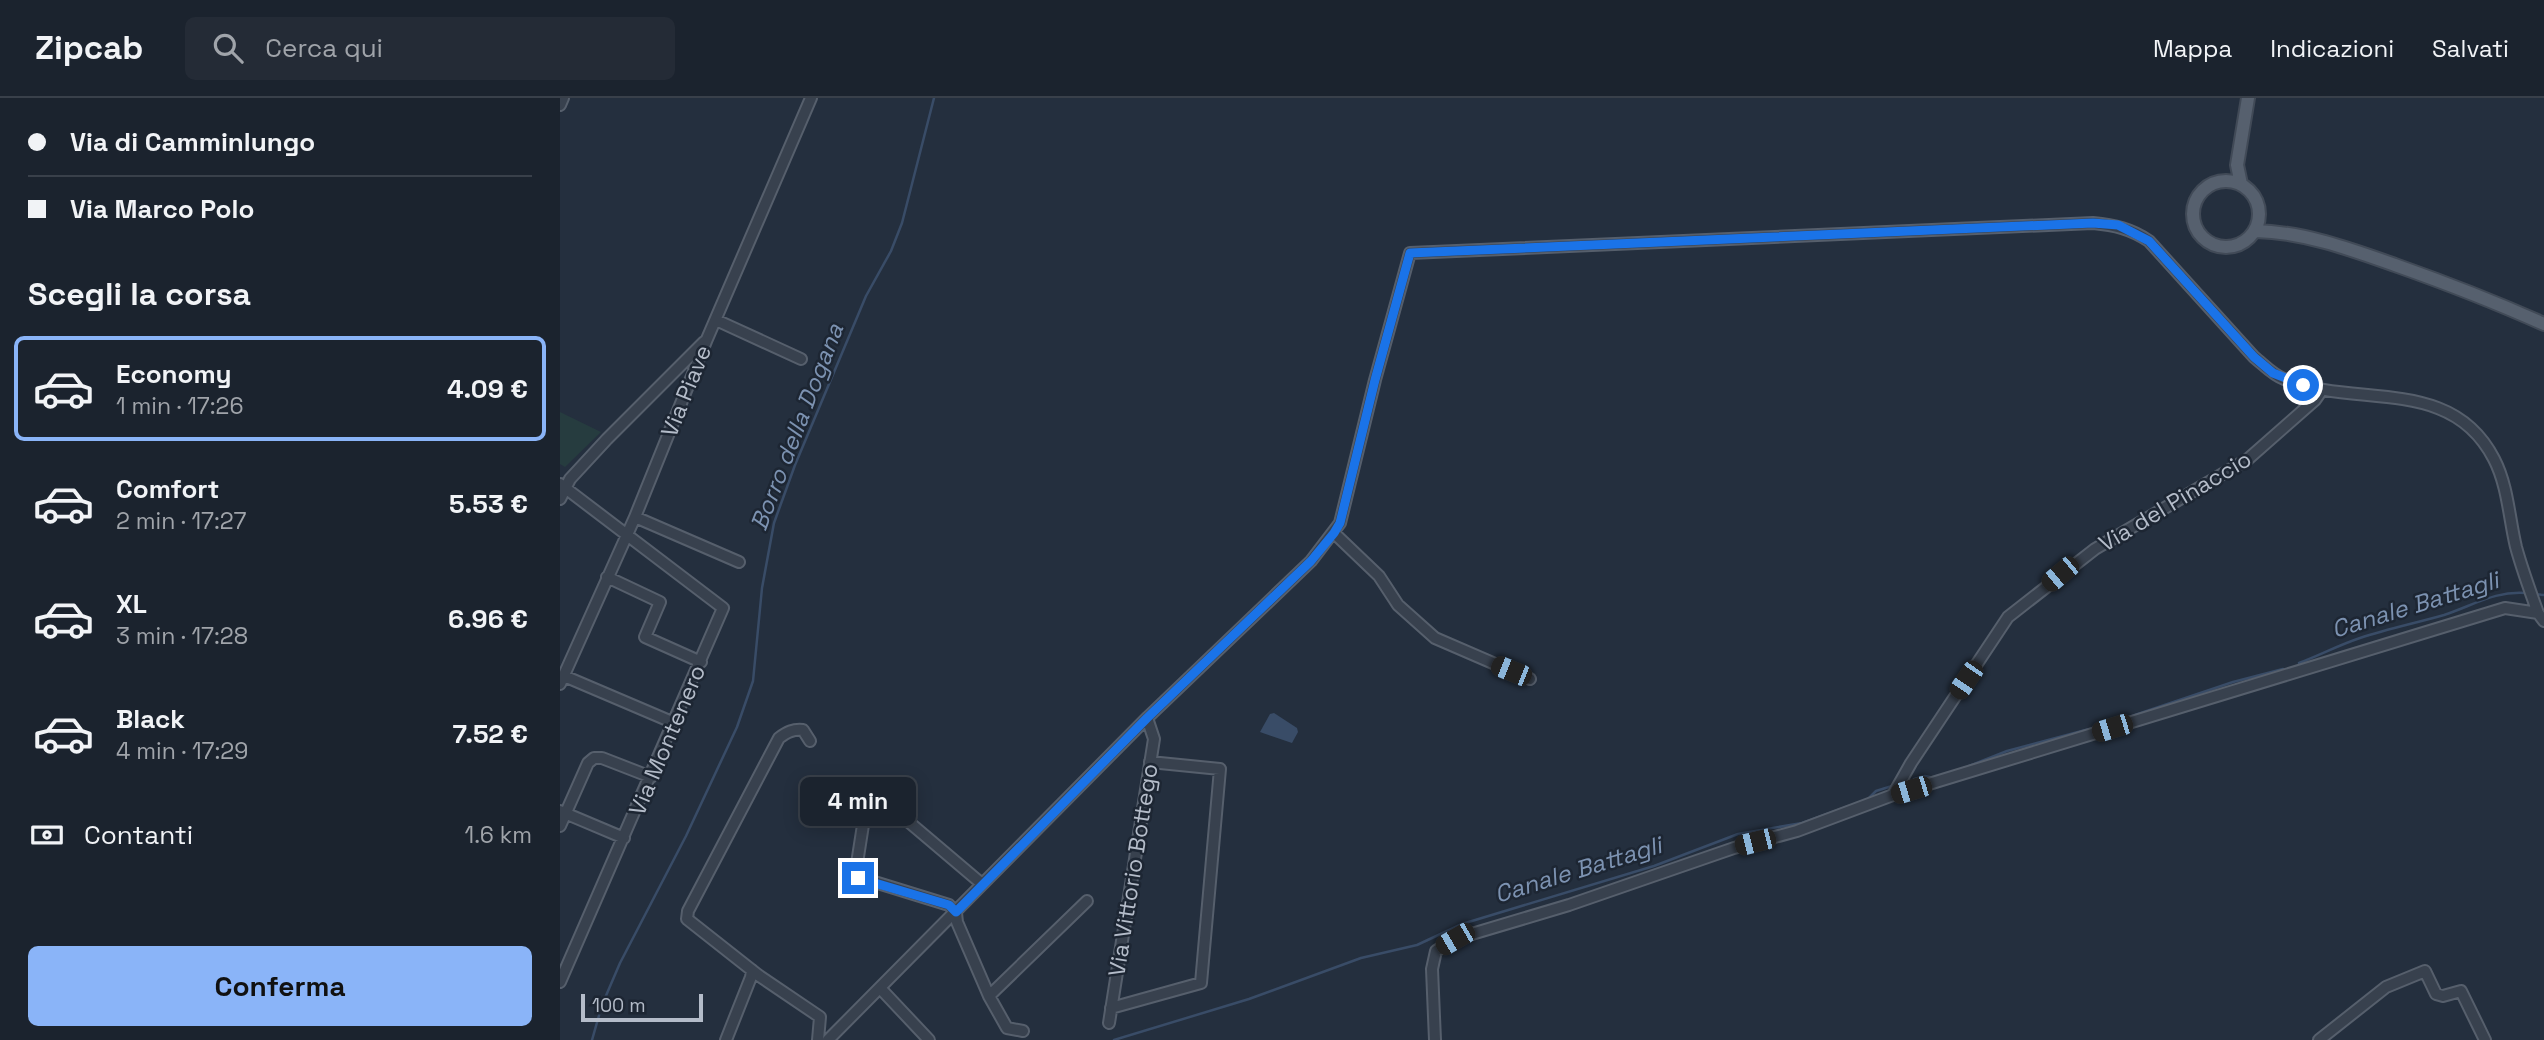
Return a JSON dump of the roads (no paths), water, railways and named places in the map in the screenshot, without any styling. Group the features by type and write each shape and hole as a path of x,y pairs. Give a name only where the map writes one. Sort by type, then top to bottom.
{"main road":[{"path":"2241,184 2237,165 2248,98"},
{"path":"2223,181 2237,165"},
{"path":"2223,181 2241,184 2256,198 2260,217 2256,231 2249,240 2239,246 2216,247 2206,242 2193,223 2196,200 2202,191 2212,184 2223,181"},
{"path":"2260,217 2284,232"},
{"path":"2256,231 2284,232 2365,254 2475,294 2544,324"}],"street":[{"path":"560,105 564,98"},
{"name":"Via Piave","path":"562,680 635,517 707,339 811,98"},
{"path":"828,1040 1147,718 1311,561 1334,533 1340,523 1410,253 2093,223 2118,225 2149,241 2264,365 2284,379 2322,390 2403,398 2429,404 2470,425 2494,459 2502,480 2517,548 2541,617"},
{"path":"716,320 801,359"},
{"path":"562,490 607,439 707,339"},
{"name":"Via del Pinaccio","path":"1893,795 1911,763 2008,617 2095,549 2248,459 2315,400 2322,390"},
{"name":"Via Montenero","path":"561,977 723,608 627,533 562,490"},
{"path":"635,517 738,562"},
{"path":"648,549 659,528"},
{"path":"1334,533 1379,576 1398,605 1436,638 1530,679"},
{"path":"607,577 660,602 645,636 701,662"},
{"path":"1435,1040 1432,969 1436,951 1455,939 1569,905 1734,848 1797,831 1893,795 2505,608 2541,617"},
{"path":"562,680 672,722"},
{"name":"Via Vittorio Bottego","path":"1109,1023 1154,739 1147,718"},
{"path":"810,741 803,730 796,729 779,738 688,911 687,919 752,970 820,1017 818,1040"},
{"path":"560,826 563,812 588,763 594,758 602,758 651,777"},
{"path":"1111,1008 1201,984 1220,769 1150,762"},
{"path":"899,805 910,822 982,884"},
{"path":"563,812 624,838"},
{"path":"863,824 855,876 949,905 956,912 957,922 989,996 1007,1028 1023,1031"},
{"path":"989,996 1087,901"},
{"path":"726,1040 752,970"},
{"path":"2319,1040 2386,987 2425,971 2436,994 2443,996 2461,991 2485,1040"},
{"path":"880,988 929,1040"}],"water":[{"path":"1274,713 1297,728 1298,732 1292,743 1260,732 1270,714"}],"waterway":[{"name":"Borro della Dogana","path":"592,1040 602,1005 620,963 686,836 737,727 753,681 762,588 774,523 795,465 866,296 891,251 902,223 934,98"},
{"name":"Canale Battagli","path":"2299,663 2360,638 2444,615 2494,596 2527,593"},
{"name":"Canale Battagli","path":"2533,594 2544,595"},
{"name":"Canale Battagli","path":"2126,718 2233,682 2283,669"},
{"name":"Canale Battagli","path":"1969,766 2007,751 2093,728"},
{"name":"Canale Battagli","path":"1914,779 1925,776 1934,778"},
{"name":"Canale Battagli","path":"1868,799 1876,791 1892,786"},
{"name":"Canale Battagli","path":"1114,1040 1249,999 1361,958 1417,945 1462,924 1654,866 1738,834 1802,823 1849,806"}]}
